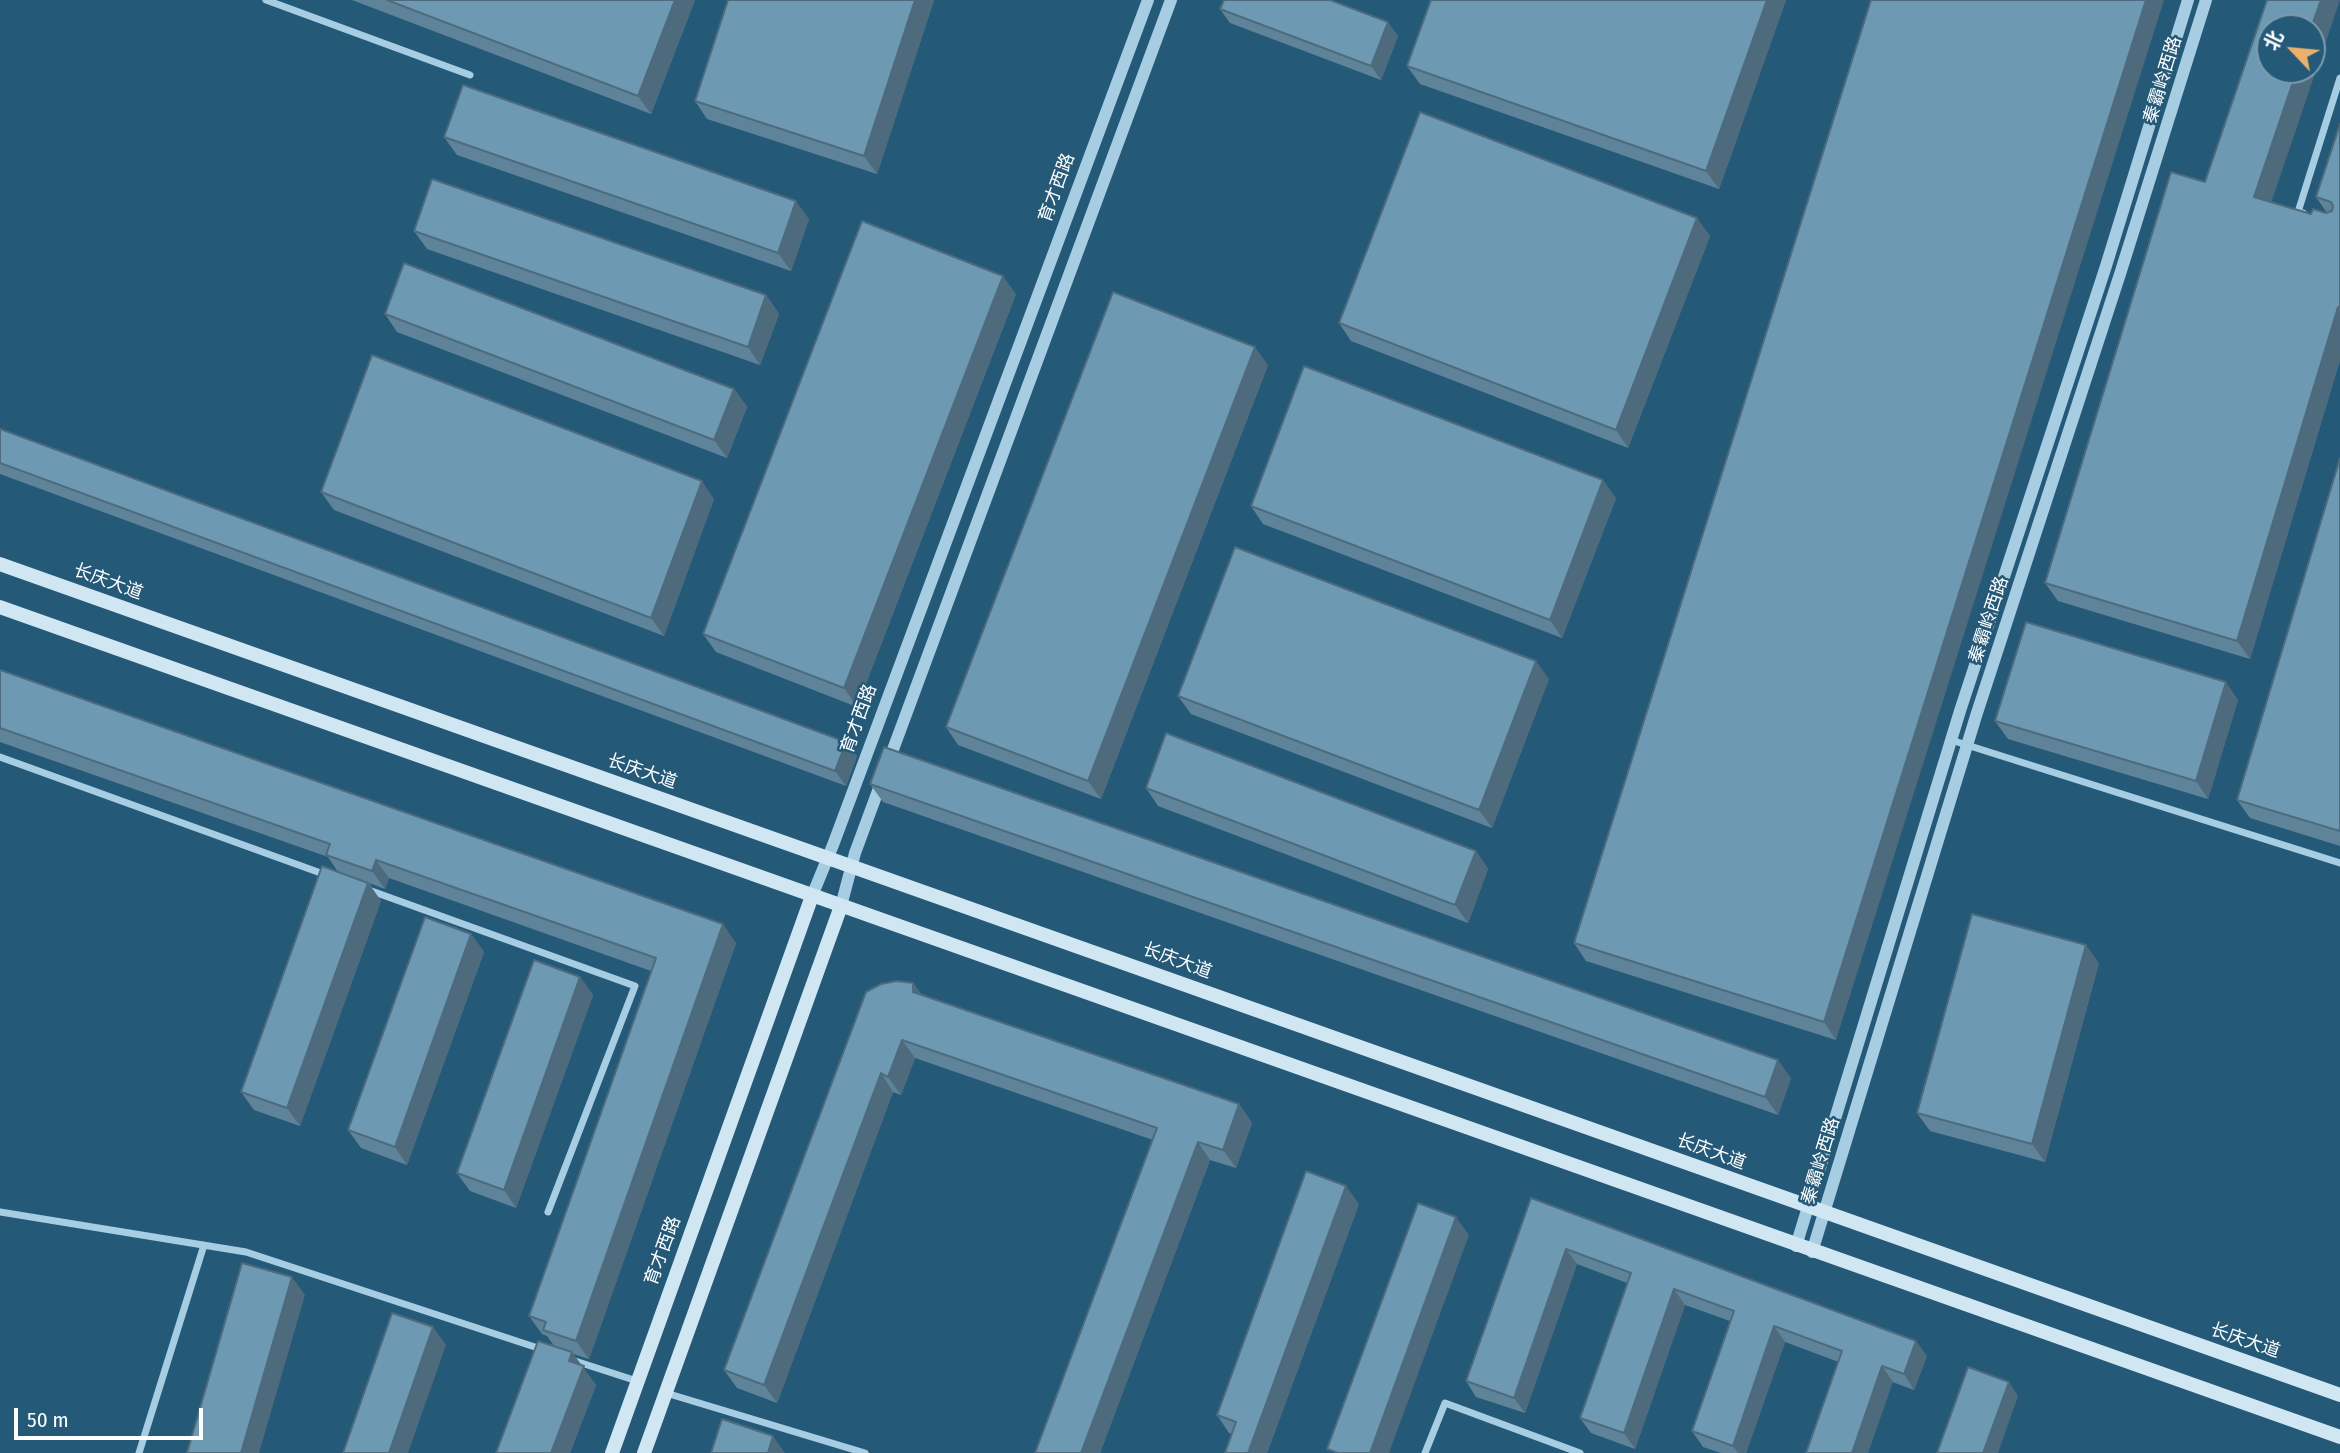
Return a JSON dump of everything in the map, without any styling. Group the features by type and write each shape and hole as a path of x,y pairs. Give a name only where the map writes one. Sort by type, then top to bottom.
{"main road":[{"name":"长庆大道","path":"0,564 2340,1395"},
{"path":"0,607 1812,1252 2340,1437"},
{"name":"育才西路","path":"612,1453 811,896"},
{"path":"643,1453 841,906"}],"street":[{"path":"266,0 470,75"},
{"name":"育才西路","path":"811,896 828,858 1148,0"},
{"path":"841,906 852,866 905,715 1171,0"},
{"name":"秦霸岭西路","path":"1796,1246 1951,740 2106,266 2189,0"},
{"name":"秦霸岭西路","path":"1812,1252 1968,745 2122,271 2206,0"},
{"path":"2308,215 2298,212 2340,78"},
{"path":"1951,740 2340,863"},
{"path":"0,757 337,879"},
{"path":"363,888 635,986 548,1212"},
{"path":"0,1212 246,1252 546,1351"},
{"path":"139,1453 204,1245"},
{"path":"559,1355 637,1381"},
{"path":"666,1392 865,1453"},
{"path":"1425,1453 1445,1403 1580,1453"}],"building":[{"path":"387,0 675,0 638,96"},
{"path":"728,0 915,0 864,156 695,101"},
{"path":"1224,0 1330,0 1388,22 1371,66 1220,9"},
{"path":"1431,0 1767,0 1706,171 1407,66"},
{"path":"1871,0 2146,0 1824,1022 1574,943"},
{"path":"2267,0 2321,0 2316,14 2262,14"},
{"path":"2256,32 2256,84 2292,84 2254,197 2311,214 2313,209 2326,213 2332,211 2331,202 2316,197 2340,124 2340,308 2338,307 2237,641 2045,583 2171,172 2205,182"},
{"path":"463,85 796,201 778,253 444,137"},
{"path":"1420,112 1697,218 1616,430 1339,323"},
{"path":"432,179 766,295 748,347 414,231"},
{"path":"862,221 1003,276 844,688 703,634"},
{"path":"404,263 734,389 714,440 385,314"},
{"path":"1113,292 1255,347 1088,781 946,727"},
{"path":"372,355 702,481 651,618 321,492"},
{"path":"1304,366 1603,480 1550,620 1251,506"},
{"path":"0,429 846,742 835,771 0,463"},
{"path":"2340,458 2340,831 2237,800"},
{"path":"1235,547 1536,661 1479,810 1178,696"},
{"path":"2026,622 2226,682 2196,781 1995,721"},
{"path":"0,670 723,924 576,1341 543,1330 546,1322 529,1316 656,958 376,860 372,871 326,855 330,844 0,728"},
{"path":"1166,733 1476,851 1455,905 1146,788"},
{"path":"884,747 1778,1060 1765,1097 870,784"},
{"path":"322,866 368,883 287,1108 241,1092"},
{"path":"1972,914 2086,945 2032,1144 1917,1113"},
{"path":"425,917 471,934 395,1147 348,1130"},
{"path":"534,960 580,977 504,1190 457,1173"},
{"path":"897,981 913,983 913,992 1239,1104 1223,1150 1198,1142 1081,1453 1035,1453 1157,1128 902,1040 888,1077 881,1073 764,1385 724,1370 866,992 881,984"},
{"path":"1306,1171 1346,1186 1248,1453 1225,1453 1236,1422 1217,1415"},
{"path":"1531,1198 1916,1341 1904,1374 1882,1366 1852,1453 1806,1453 1842,1351 1774,1326 1733,1446 1692,1431 1734,1311 1674,1289 1624,1433 1580,1418 1631,1273 1566,1249 1514,1398 1466,1381"},
{"path":"1418,1203 1456,1217 1370,1453 1338,1453 1327,1449"},
{"path":"242,1263 292,1277 241,1453 187,1453"},
{"path":"392,1313 433,1327 389,1453 343,1453"},
{"path":"538,1341 572,1352 569,1361 584,1366 551,1453 496,1453"},
{"path":"1968,1367 2009,1382 1983,1453 1937,1453"},
{"path":"722,1419 773,1436 768,1453 711,1453"}]}
